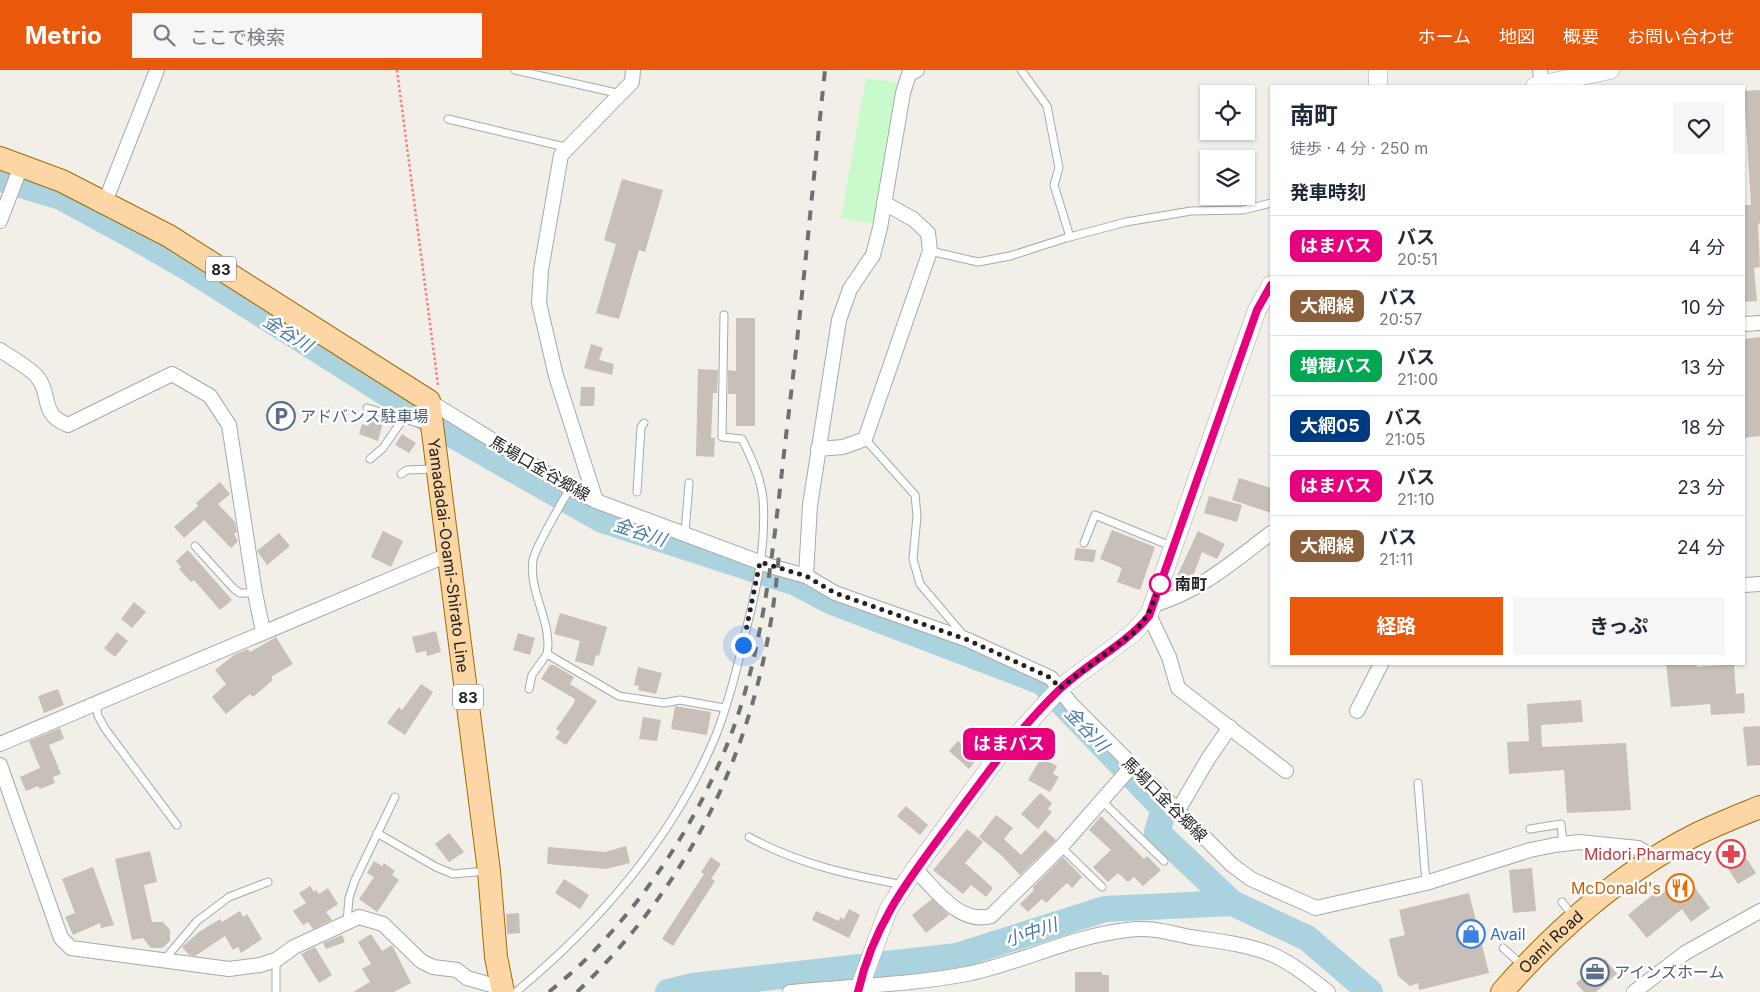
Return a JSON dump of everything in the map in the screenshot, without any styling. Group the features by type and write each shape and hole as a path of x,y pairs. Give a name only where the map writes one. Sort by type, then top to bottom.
{"main road":[{"name":"83","path":"0,158 62,181 169,236 429,402"},
{"name":"Yamadadai-Ooami-Shirato Line","path":"429,402 450,554 489,871 496,957 507,991"},
{"name":"Oami Road","path":"1502,992 1524,967 1576,919 1654,858 1694,836 1760,807"}],"street":[{"path":"105,202 157,70"},
{"path":"596,500 556,376 539,303 541,270 562,155 632,82 633,70"},
{"path":"806,576 810,505 839,320 850,289 873,255 903,93 909,74 917,70"},
{"path":"1378,70 1378,85"},
{"path":"1539,80 1587,78 1610,70"},
{"path":"0,221 21,166"},
{"path":"818,448 843,447 865,439 930,251 928,233 913,219 884,203"},
{"path":"862,979 888,910 915,869 1000,754 1060,688 1133,633 1151,610 1257,310 1270,287"},
{"path":"1745,324 1760,322"},
{"path":"0,350 38,378 51,414 58,421 68,424 172,374 210,396 229,425 254,593 263,632"},
{"name":"馬場口金谷郷線","path":"429,402 570,488 596,500 760,562 806,576 835,593 968,640 1051,678 1072,704 1177,812 1232,865 1251,879 1316,908 1426,882"},
{"path":"1151,610 1178,598 1211,579 1270,533"},
{"path":"0,744 450,554"},
{"path":"1745,585 1760,584"},
{"path":"1151,610 1170,657 1178,688 1286,771"},
{"path":"1357,711 1380,665"},
{"path":"1177,812 1208,759 1230,727"},
{"path":"0,765 61,938 70,948 229,968 260,965 276,960 294,947 359,916 383,924 421,961 433,967 457,970 467,978 507,991"},
{"path":"915,869 951,905 965,915 982,919 998,911 1061,847 1132,766"},
{"path":"1426,882 1530,850 1579,842 1638,848 1654,858"},
{"path":"1634,992 1685,953 1760,911"},
{"path":"790,992 862,979 966,974 1033,957 1074,942 1126,930 1161,929 1190,937 1219,940 1271,954 1300,970 1328,992"}],"lane":[{"path":"515,70 621,94"},
{"path":"1021,70 1047,106 1059,168 1054,185 1070,237"},
{"path":"448,119 569,148"},
{"path":"930,251 978,262 1010,256 1126,222 1191,211 1243,210 1270,204"},
{"path":"507,991 592,923 638,870 671,820 698,773 716,734 739,660 754,601 760,562 763,498 754,464 742,439 722,437 724,315"},
{"path":"367,408 433,428"},
{"path":"370,459 383,448 403,419"},
{"path":"637,492 641,427 644,423"},
{"path":"865,439 915,495 917,516 913,559 920,584 968,640"},
{"path":"400,474 407,470 439,469"},
{"path":"685,533 689,483"},
{"path":"529,688 532,675 547,654 549,642 534,581 533,558 570,488"},
{"path":"1084,543 1094,515 1173,547"},
{"path":"195,546 240,593 254,593"},
{"path":"547,654 620,696 664,704 680,700 724,708"},
{"path":"96,703 98,716 106,730 177,825"},
{"path":"1418,783 1426,882"},
{"path":"347,922 349,898 355,880 395,797"},
{"path":"1101,800 1164,861"},
{"path":"1530,829 1561,824 1564,844"},
{"path":"377,833 436,867 452,874 489,871"},
{"path":"749,837 778,853 808,864 904,885"},
{"path":"1061,847 1102,887"},
{"path":"165,959 197,921 229,897 268,882"},
{"path":"1562,902 1576,919"},
{"path":"1503,948 1524,967"},
{"path":"276,960 276,992"}],"path":[{"path":"398,70 438,386 429,402"}],"green space":[{"path":"866,78 899,83 874,224 841,218"}],"building":[{"path":"1760,90 1760,223 1758,224 1760,267 1754,268 1757,301 1745,302 1745,205 1751,205 1745,91"},
{"path":"622,179 663,190 645,252 639,250 619,319 596,313 616,244 604,240"},
{"path":"736,318 755,318 755,426 736,426 736,394 728,394 728,370 736,371"},
{"path":"1760,337 1760,436 1745,438 1745,339"},
{"path":"591,344 603,348 599,360 614,364 612,375 584,368"},
{"path":"698,369 718,370 717,393 713,393 711,438 715,438 714,457 696,456"},
{"path":"581,387 595,387 594,406 580,406"},
{"path":"371,415 384,419 378,441 359,434 362,424 368,426"},
{"path":"402,434 416,443 409,453 395,445"},
{"path":"1239,478 1270,488 1270,513 1232,500"},
{"path":"220,482 230,494 218,504 235,522 237,532 234,534 238,541 231,548 204,520 184,538 174,527 198,506 196,503"},
{"path":"1209,496 1242,505 1237,522 1204,513"},
{"path":"1112,530 1155,547 1140,590 1117,582 1122,568 1100,559"},
{"path":"383,531 403,541 391,567 371,557"},
{"path":"1198,531 1225,544 1217,559 1202,552 1192,579 1189,580 1177,576"},
{"path":"279,533 290,546 267,565 257,551"},
{"path":"1076,548 1096,550 1094,562 1074,560"},
{"path":"188,550 232,600 220,610 194,580 191,582 179,569 181,567 176,561"},
{"path":"134,602 146,612 132,628 121,619"},
{"path":"560,613 607,627 599,656 596,655 593,666 575,661 580,641 554,634"},
{"path":"436,631 441,652 427,656 426,651 416,653 412,637"},
{"path":"117,632 128,641 115,657 104,648"},
{"path":"518,633 535,638 530,655 513,650"},
{"path":"276,637 293,664 271,677 273,680 253,697 250,694 226,714 212,697 226,684 215,670 234,655 248,649 250,652"},
{"path":"550,665 554,665 574,677 570,684 597,701 566,745 555,738 560,732 556,729 575,699 541,679"},
{"path":"1666,665 1697,665 1697,667 1734,665 1736,694 1744,693 1745,713 1711,715 1710,704 1671,707"},
{"path":"638,667 662,673 656,694 638,690 639,686 634,685"},
{"path":"421,684 433,692 405,735 387,723 399,707 402,710"},
{"path":"58,689 64,705 44,713 38,696"},
{"path":"1581,700 1583,722 1541,725 1542,747 1626,743 1631,810 1567,813 1564,770 1509,774 1507,742 1529,741 1527,704"},
{"path":"675,706 711,712 707,735 671,729"},
{"path":"643,717 661,720 657,741 639,739"},
{"path":"1760,726 1760,765 1747,766 1743,727"},
{"path":"60,728 64,739 49,745 61,774 53,777 55,783 40,789 38,786 26,791 20,777 40,768 29,741"},
{"path":"958,741 978,758 969,769 949,751"},
{"path":"1041,758 1057,766 1053,774 1059,777 1050,792 1028,780"},
{"path":"1040,793 1052,803 1048,809 1052,812 1038,829 1021,814"},
{"path":"906,806 928,825 920,835 897,816"},
{"path":"996,815 1013,828 1004,839 1021,855 1045,830 1056,840 1020,875 1002,856 979,837"},
{"path":"1101,816 1144,859 1147,856 1161,870 1143,886 1134,877 1128,882 1118,873 1108,882 1093,867 1111,850 1089,830"},
{"path":"967,829 983,842 965,863 993,888 986,897 971,885 963,894 933,870"},
{"path":"449,833 464,852 449,862 435,844"},
{"path":"1737,844 1756,873 1738,884 1719,855"},
{"path":"626,846 630,863 606,869 547,864 548,847 605,852"},
{"path":"150,851 157,882 144,885 152,922 163,922 170,930 170,941 162,948 151,948 143,938 132,940 115,859"},
{"path":"711,857 721,864 711,879 701,872"},
{"path":"1063,857 1082,877 1072,888 1067,883 1046,903 1042,899 1028,912 1020,904 1034,890 1033,887"},
{"path":"374,861 382,866 384,863 395,871 392,875 399,880 377,912 359,899 374,877 367,873"},
{"path":"93,867 114,925 101,928 100,923 73,935 65,917 75,913 62,879"},
{"path":"1532,868 1536,911 1513,913 1509,870"},
{"path":"704,874 715,881 673,946 662,939"},
{"path":"1686,876 1710,908 1691,922 1682,909 1647,938 1628,915 1656,892 1659,896"},
{"path":"564,879 589,895 580,909 555,893"},
{"path":"310,886 314,892 316,890 319,894 328,888 338,904 326,912 332,920 313,929 308,922 303,925 293,911 306,903 299,893"},
{"path":"1469,893 1489,973 1419,990 1418,983 1410,986 1398,976 1389,939 1405,935 1399,910"},
{"path":"932,899 949,915 926,933 912,915"},
{"path":"849,909 860,915 849,938 812,920 816,911 839,921 840,917 844,919"},
{"path":"240,911 243,917 247,914 262,939 241,953 238,947 233,950 225,936 195,956 189,955 182,947 199,932 220,919 222,922"},
{"path":"519,913 520,933 507,934 506,914"},
{"path":"371,934 382,951 392,945 411,983 394,992 353,992 370,982 362,969 371,964 358,942"},
{"path":"342,935 345,942 326,949 323,943"},
{"path":"315,947 332,975 319,983 301,954"},
{"path":"1605,959 1617,974 1596,992 1584,992 1576,983"},
{"path":"1075,972 1102,972 1102,975 1109,975 1109,992 1075,992"}],"waterway":[{"name":"金谷川","path":"0,179 61,197 129,234 188,268 449,433 602,520 796,583 830,601 1042,682 1164,809 1157,832 1232,903"},
{"name":"小中川","path":"668,992 693,986 957,956 1105,909 1232,903 1307,938 1370,992"}],"railway":[{"path":"549,992 580,965 614,929 657,874 695,813 726,748 738,715 756,647 774,542 797,344 825,70"},
{"path":"577,992 621,946 659,897 692,846 720,792 742,736 759,677 772,616 779,553"}],"bus line":[{"name":"はまバス","path":"858,992 881,926 898,893 1000,754 1060,688 1133,633 1149,616 1257,310 1270,287"}],"place":[{"name":"アドバンス駐車場","path":"281,416"},
{"name":"南町","path":"1160,584"},
{"name":"Midori Pharmacy","path":"1731,854"},
{"name":"McDonald's","path":"1680,888"},
{"name":"Avail","path":"1471,934"},
{"name":"アインズホーム","path":"1595,972"}],"route":[{"path":"743,645 754,601 760,562 806,576 835,593 968,640 1051,678 1060,688 1133,633 1143,623 1149,616 1160,584"}]}
